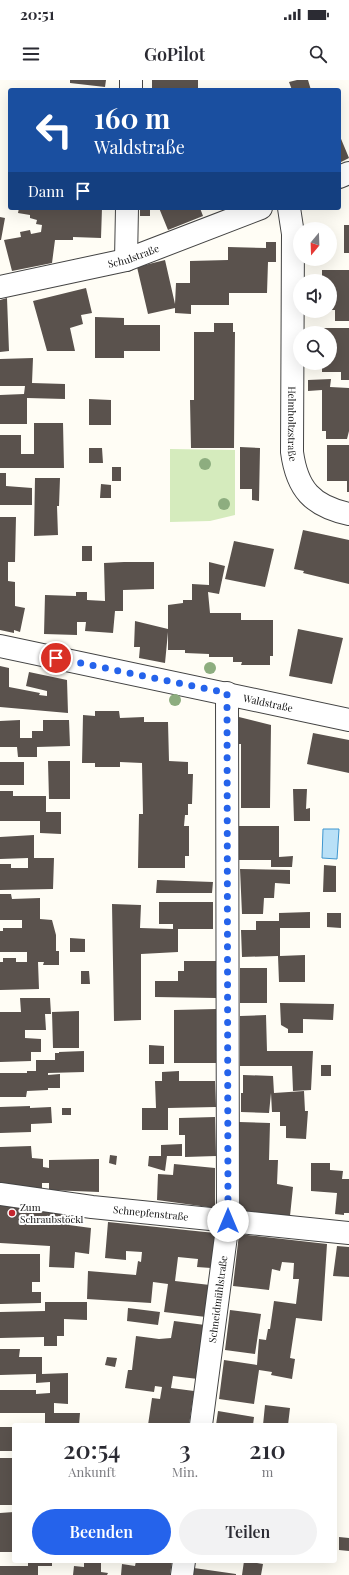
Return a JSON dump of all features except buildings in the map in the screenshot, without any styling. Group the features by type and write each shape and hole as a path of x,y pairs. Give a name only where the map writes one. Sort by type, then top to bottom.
{"street":[{"path":"126,210 126,260"},
{"name":"Schulstraße","path":"0,287 126,260 256,210"},
{"name":"Helmholtzstraße","path":"289,210 293,234 292,452 295,470 303,487 316,502 338,512 349,514"},
{"name":"Waldstraße","path":"0,646 349,720"},
{"name":"Schneidmühlstraße","path":"202,1423 228,1221 227,693"},
{"name":"Schnepfenstraße","path":"0,1194 92,1206 349,1233"},
{"path":"182,1575 184,1563"}],"green space":[{"path":"170,449 235,450 235,515 210,521 170,522"}],"water":[{"path":"323,829 339,829 337,859 322,858"}],"place":[{"name":"Zum Schraubstöckl","path":"12,1213"}],"route":[{"path":"56,658 227,693 228,1221"}]}
